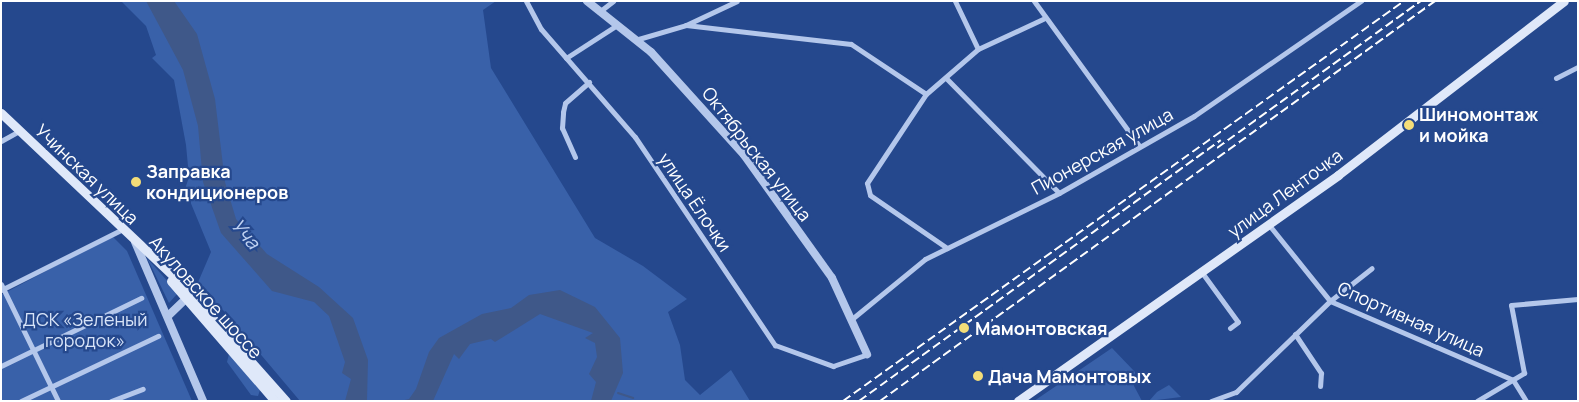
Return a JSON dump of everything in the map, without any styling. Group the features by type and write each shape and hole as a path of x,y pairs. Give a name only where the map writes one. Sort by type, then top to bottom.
{"main road":[{"name":"улица Ленточка","path":"1018,401 1203,274 1564,1"},
{"name":"Учинская улица","path":"1,113 135,242"},
{"name":"Акуловское шоссе","path":"135,242 190,297 286,401"},
{"name":"Акуловское шоссе","path":"190,297 275,401"}],"street":[{"name":"улица Ёлочки","path":"526,1 541,29 635,137 775,345 833,366 867,354"},
{"name":"Октябрьская улица","path":"587,1 635,40 700,102 744,155 832,278 853,318 867,354"},
{"path":"600,12 613,1"},
{"path":"955,1 978,49"},
{"path":"1034,1 1043,19 1138,144"},
{"name":"Пионерская улица","path":"853,318 925,259 1059,193 1138,144 1194,116 1361,1"},
{"path":"635,40 686,25 735,2"},
{"path":"946,248 866,189 877,164 926,94 978,49 1043,19"},
{"path":"566,58 617,25"},
{"path":"686,25 851,44 926,94"},
{"path":"1556,78 1578,67"},
{"path":"946,78 1059,193"},
{"path":"575,157 562,128 563,112 565,103 589,82"},
{"path":"1,141 19,131"},
{"name":"Спортивная улица","path":"1269,225 1330,301 1513,380"},
{"path":"58,401 35,350 2,287 121,230"},
{"name":"Учинская улица","path":"135,242 169,315 203,401"},
{"path":"1211,401 1236,392 1330,301 1372,268"},
{"path":"1203,274 1238,322 1230,328"},
{"path":"169,315 190,297"},
{"path":"1,366 141,298"},
{"path":"1477,401 1524,373 1511,305 1578,299"},
{"path":"1295,334 1321,373 1320,386"},
{"path":"21,401 158,336"},
{"path":"1513,380 1526,401"},
{"path":"111,401 143,389"}],"green space":[{"path":"121,1 496,1 483,10 491,68 595,238 643,266 687,299 668,312 680,345 685,380 700,395 731,370 750,401 300,401 224,311 196,287 211,252 185,189 189,177 186,145 174,80 152,58 156,55 146,26"},
{"name":"ДСК «Зеленый городок»","path":"112,236 127,251 192,401 1,401 1,295"},
{"path":"147,258 178,293 169,303"},
{"path":"1112,348 1135,372 1134,386 1142,401 1034,401"},
{"path":"229,354 260,390 258,396 251,395 227,362"},
{"path":"1169,385 1181,397 1149,401 1157,392"}],"water":[{"name":"Уча","path":"146,1 174,1 197,34 215,99 225,182 236,219 267,254 319,287 353,318 368,360 367,401 345,401 351,379 342,373 345,362 329,316 314,302 272,291 221,233 203,182 198,126 183,70"},
{"path":"560,290 595,307 620,338 623,373 611,401 591,401 596,382 589,374 597,357 595,343 585,338 593,333 540,314 495,342 491,339 470,344 459,359 454,354 433,401 400,401 409,399 416,389 429,352 439,338 482,314 511,308 529,295"}],"waterway":[{"path":"618,393 633,398"}],"railway":[{"path":"843,401 1404,1"},
{"path":"1217,148 1421,1"},
{"path":"880,401 1435,1"},
{"path":"859,401 1221,140"}],"place":[{"name":"Шиномонтаж и мойка","path":"1409,125"},
{"name":"Заправка кондиционеров","path":"136,182"},
{"name":"Мамонтовская","path":"964,328"},
{"name":"Дача Мамонтовых","path":"978,376"}]}
